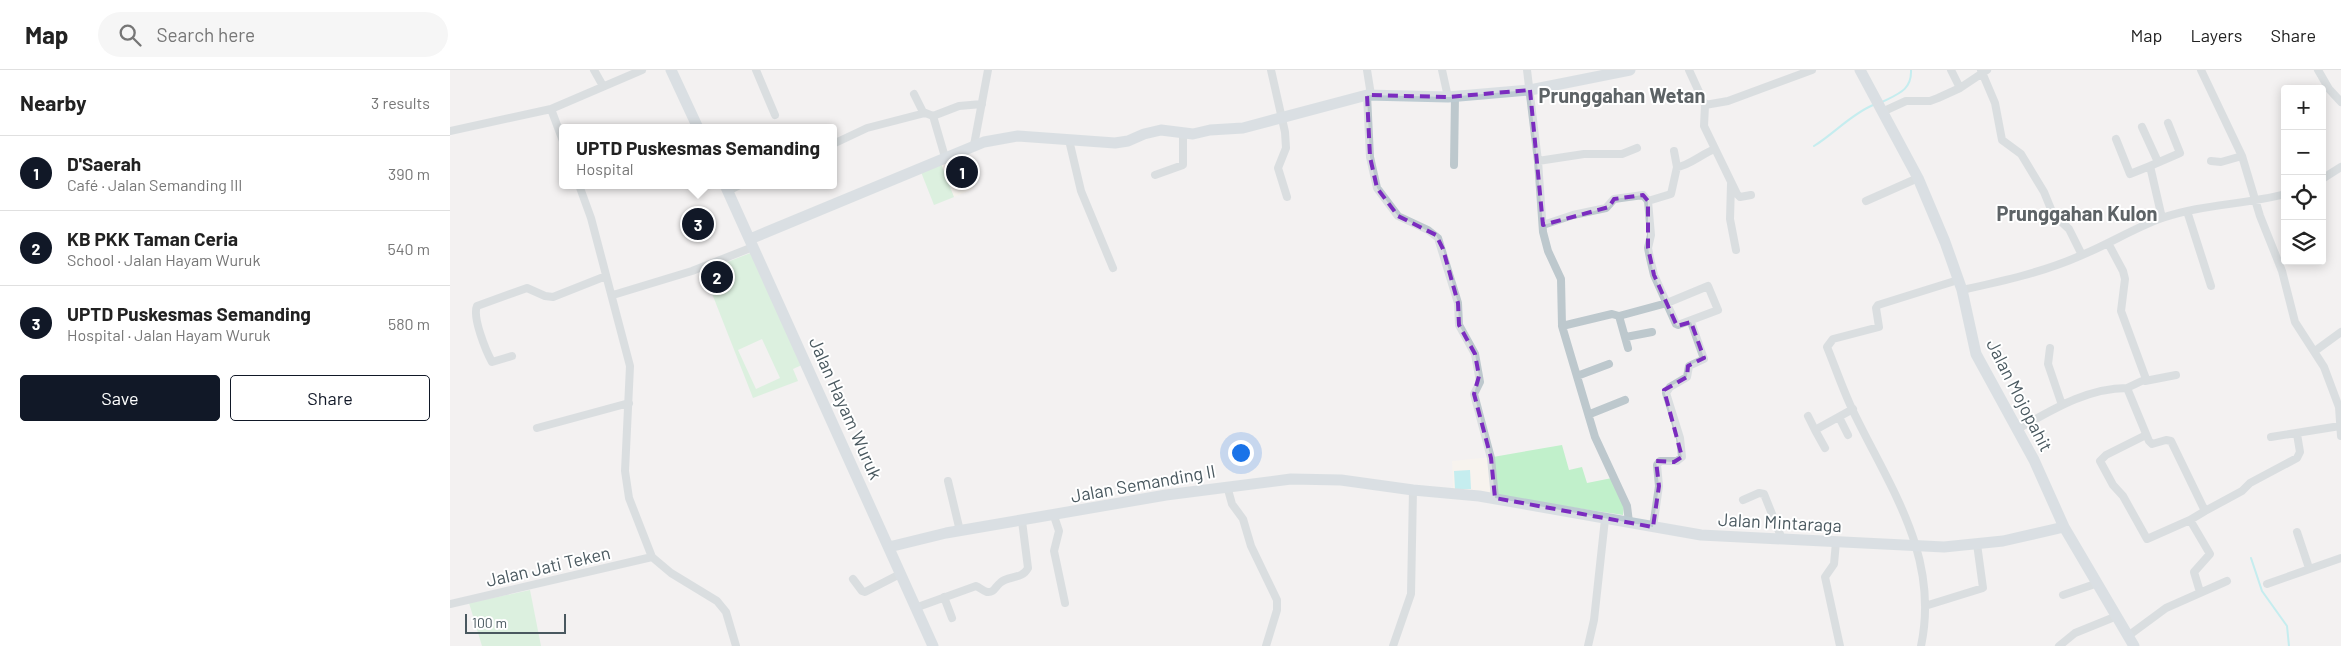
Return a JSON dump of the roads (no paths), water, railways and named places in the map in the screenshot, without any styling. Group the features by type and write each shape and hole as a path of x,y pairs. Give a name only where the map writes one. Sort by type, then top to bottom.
{"street":[{"path":"594,70 603,86"},
{"path":"450,131 551,108 641,70"},
{"path":"672,70 696,124"},
{"path":"756,70 775,115"},
{"path":"974,145 988,70"},
{"path":"1271,70 1286,144 1278,168 1278,174 1287,197"},
{"path":"1367,70 1370,157 1377,188 1398,216 1436,235 1442,249 1458,304 1459,325 1475,354 1478,368 1480,382 1474,394 1491,458 1495,498"},
{"path":"1442,70 1451,96 1454,165"},
{"path":"1526,70 1538,161 1543,225 1547,247 1561,279 1562,326 1599,446 1627,506 1629,522"},
{"path":"612,295 692,271 945,157 974,145 1002,137 1018,136 1116,143 1161,130 1193,134 1210,130 1243,128 1369,95 1451,96 1530,90 1630,70"},
{"path":"1690,70 1705,105 1704,126 1731,182 1739,196 1752,195"},
{"path":"1705,105 1728,101 1812,70"},
{"name":"Jalan Mojopahit","path":"1860,70 1918,178 1945,242 1960,285 1973,348 2018,429 2064,527 2131,641"},
{"path":"1952,70 1960,88"},
{"path":"2201,70 2242,156 2255,201 2282,271 2295,322 2324,367 2340,406 2341,436"},
{"path":"2318,70 2329,89 2341,102"},
{"path":"1882,112 1906,101 1930,101 1960,88 1984,71 1995,103 2002,140 2021,154 2044,192 2053,214 2069,229 2082,255"},
{"path":"914,94 924,113"},
{"path":"837,142 867,128 904,120 924,113 934,116 960,106 982,104"},
{"path":"551,108 559,130"},
{"path":"934,116 945,157"},
{"path":"2116,139 2130,174 2180,153 2168,123"},
{"path":"2142,127 2158,162"},
{"path":"1155,176 1183,165 1183,132"},
{"path":"1069,140 1081,191 1113,268"},
{"path":"1538,161 1584,154 1622,154 1637,148"},
{"path":"1677,167 1686,166 1695,158 1715,148"},
{"path":"1648,201 1670,195 1677,167 1674,151"},
{"path":"2211,161 2221,162 2242,156"},
{"path":"2150,166 2162,218"},
{"path":"2326,176 2341,167"},
{"path":"1866,201 1918,178"},
{"path":"1731,182 1730,219 1736,250"},
{"path":"580,189 591,218 630,366 626,480 630,498 652,557 671,573 717,601 726,612 736,646"},
{"name":"Jalan Hayam Wuruk","path":"726,189 933,646"},
{"path":"1543,225 1573,215 1608,207 1614,199 1643,195 1648,201 1651,235 1648,248 1654,275 1667,303 1676,324 1691,322 1718,310 1709,286 1667,303 1619,316 1609,314 1562,326"},
{"path":"1921,646 1925,606 1918,547 1910,524 1853,410 1827,347 1830,342 1854,332 1879,327 1876,308 1878,305 1960,285 2024,276 2082,255 2162,218 2187,211 2255,201 2281,195"},
{"path":"2187,211 2211,286"},
{"path":"2108,243 2123,271 2125,279 2121,311 2145,375 2145,380"},
{"path":"512,356 492,362 475,311 477,306 528,288 545,296 553,297 606,276"},
{"path":"1619,316 1628,348"},
{"path":"1653,527 1659,486 1658,463 1677,461 1682,457 1680,438 1666,393 1670,387 1687,377 1689,366 1704,359 1691,322"},
{"path":"1626,336 1652,332"},
{"path":"2315,351 2341,332"},
{"path":"2050,348 2048,364 2062,405"},
{"path":"1577,376 1609,364"},
{"path":"2018,429 2062,405 2092,393 2127,388 2145,380 2176,375"},
{"path":"2127,388 2146,436 2152,444 2166,440 2171,441 2205,511"},
{"path":"1590,414 1625,400"},
{"path":"537,428 629,404"},
{"path":"1815,430 1853,410"},
{"path":"1808,416 1825,448"},
{"path":"1839,418 1848,435"},
{"path":"2271,437 2340,426"},
{"path":"2146,436 2101,459 2113,485 2123,496 2147,538 2190,520 2242,491 2250,483 2297,458 2300,452 2297,434"},
{"name":"Jalan Semanding II","path":"889,547 960,531 1054,516 1158,496 1274,480 1311,479 1370,483 1412,490 1495,498"},
{"path":"948,482 960,531"},
{"path":"1227,486 1232,504 1242,519 1251,546 1277,600 1277,610 1266,646"},
{"path":"1394,646 1411,594 1412,490"},
{"path":"1743,500 1759,493 1764,494 1782,539"},
{"name":"Jalan Mintaraga","path":"1495,498 1701,535 1918,547 1944,548 1977,544 2064,527"},
{"path":"1054,516 1059,531 1054,551 1065,603"},
{"path":"1588,646 1594,620 1605,519"},
{"path":"2190,520 2210,554 2194,572 2200,592"},
{"path":"915,608 976,586 986,592 990,592 1001,582 1026,572 1028,568 1022,521"},
{"path":"2297,532 2309,568"},
{"path":"1836,542 1834,564 1825,577 1840,646"},
{"path":"1925,606 1982,589 1984,585 1977,544"},
{"name":"Jalan Jati Teken","path":"450,604 652,557"},
{"path":"2268,584 2341,558"},
{"path":"853,579 862,591 865,592 900,574"},
{"path":"2131,641 2157,613 2227,581"},
{"path":"2064,595 2098,583"},
{"path":"944,597 952,618"},
{"path":"2059,646 2075,633 2117,616"}],"water":[{"path":"955,165 961,182 950,186 944,170"},
{"path":"1470,470 1471,489 1455,489 1454,471"}],"waterway":[{"path":"1882,102 1898,94 1906,87 1911,77 1911,70"},
{"path":"1814,146 1857,114 1873,105"},
{"path":"2251,558 2262,591 2287,626 2289,646"}],"place":[{"name":"D'Saerah","path":"962,172"},
{"name":"UPTD Puskesmas Semanding","path":"698,224"},
{"name":"KB PKK Taman Ceria","path":"717,277"}],"district":[{"name":"Prunggahan Wetan","path":"1622,95"},
{"name":"Prunggahan Kulon","path":"2077,213"}]}
